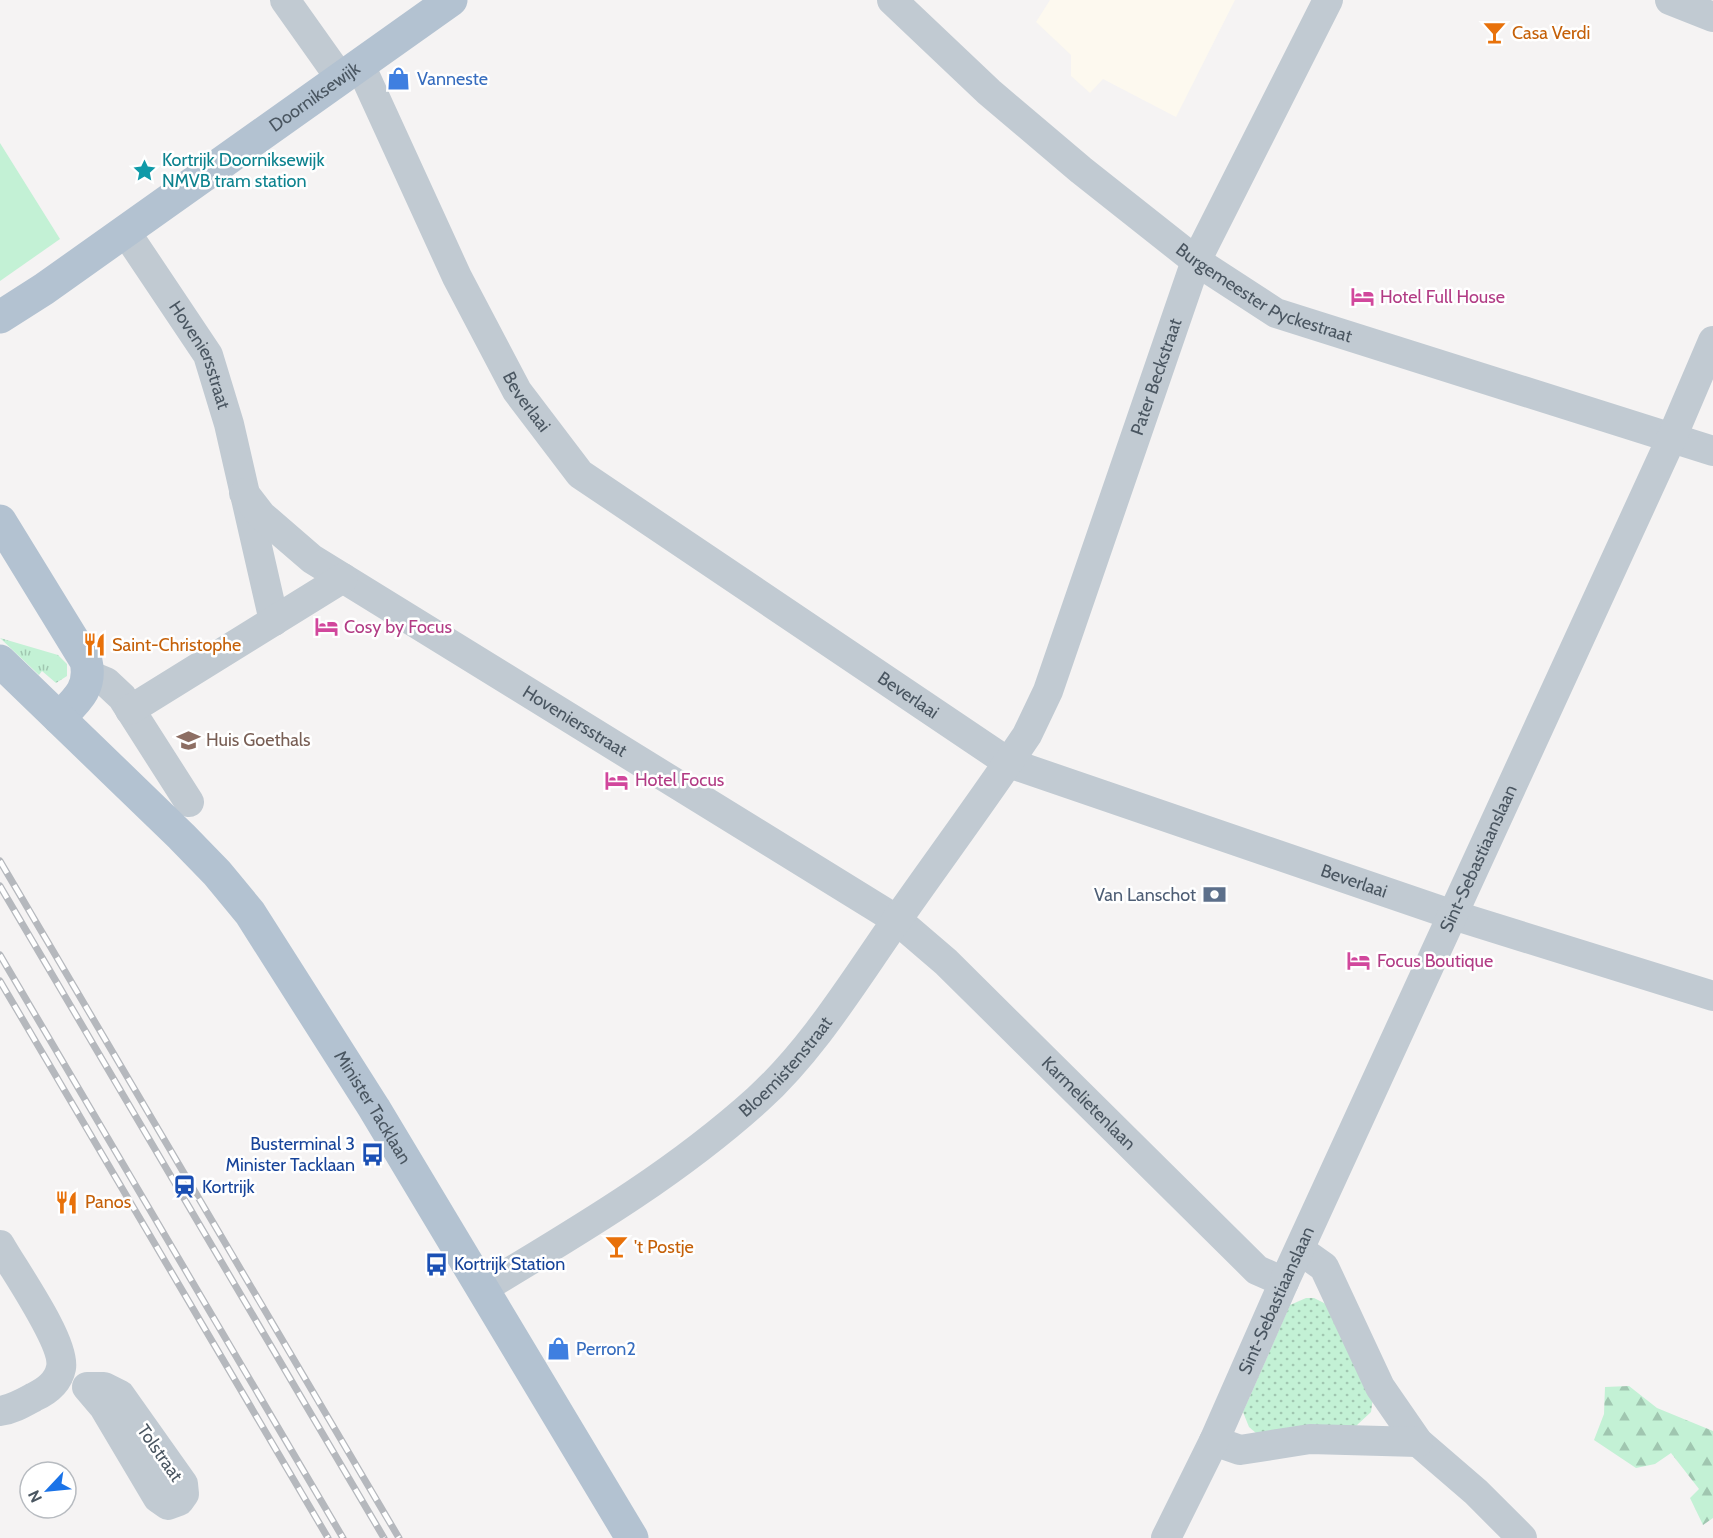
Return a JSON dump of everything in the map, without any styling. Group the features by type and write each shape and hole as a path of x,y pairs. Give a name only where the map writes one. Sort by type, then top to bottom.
{"main road":[{"name":"Doorniksewijk","path":"0,317 451,0"},
{"path":"0,521 80,647 89,675 84,691 59,718"},
{"name":"Minister Tacklaan","path":"0,661 218,873 250,914 368,1098 632,1538"}],"street":[{"name":"Beverlaai","path":"285,0 350,72 517,391 580,474 1009,763 1453,915 1713,996"},
{"name":"Burgemeester Pyckestraat","path":"892,0 989,92 1196,261 1276,313 1713,451"},
{"name":"Pater Beckstraat","path":"1009,763 1027,735 1048,692 1196,261 1328,0"},
{"path":"1670,0 1713,17"},
{"name":"Hoveniersstraat","path":"125,231 208,355 229,424 274,621"},
{"name":"Sint-Sebastiaanslaan","path":"1166,1538 1214,1441 1284,1282 1672,437 1713,341"},
{"name":"Hoveniersstraat","path":"244,492 261,515 312,559 897,920"},
{"path":"130,710 343,578"},
{"path":"89,675 113,687 189,802"},
{"name":"Bloemistenstraat","path":"483,1290 637,1194 698,1150 759,1098 804,1049 1009,763"},
{"name":"Karmelietenlaan","path":"897,920 946,962 1257,1270 1284,1282"},
{"path":"0,1245 58,1345 62,1360 60,1372 45,1391 15,1407 0,1411"},
{"path":"1300,1250 1324,1267 1380,1387 1418,1442 1476,1492 1522,1538"},
{"path":"60,1372 87,1387"},
{"path":"1214,1441 1240,1450 1310,1439 1418,1442"}],"shaded area":[{"path":"1050,0 1235,0 1176,117 1103,79 1090,93 1071,76 1071,55 1036,22"}],"green space":[{"path":"0,143 60,239 0,281"},
{"path":"0,638 58,655 67,664 67,676 56,683 42,671 39,675"},
{"path":"1306,1298 1314,1298 1328,1305 1373,1398 1371,1412 1356,1426 1256,1433 1249,1427 1243,1412 1290,1305"},
{"path":"1629,1386 1657,1408 1713,1431 1713,1518 1703,1525 1690,1498 1699,1489 1671,1453 1655,1464 1636,1468 1594,1440 1604,1414 1605,1387"}],"railway":[{"path":"0,861 399,1538"},
{"path":"0,886 384,1538"},
{"path":"0,955 343,1538"},
{"path":"0,981 328,1538"}],"place":[{"name":"Casa Verdi","path":"1494,33"},
{"name":"Vanneste","path":"399,79"},
{"name":"Kortrijk Doorniksewijk NMVB tram station","path":"144,170"},
{"name":"Hotel Full House","path":"1362,297"},
{"name":"Cosy by Focus","path":"326,627"},
{"name":"Saint-Christophe","path":"94,645"},
{"name":"Huis Goethals","path":"188,740"},
{"name":"Hotel Focus","path":"617,780"},
{"name":"Van Lanschot","path":"1214,895"},
{"name":"Focus Boutique","path":"1359,961"},
{"name":"Busterminal 3 Minister Tacklaan","path":"373,1154"},
{"name":"Kortrijk","path":"184,1187"},
{"name":"Panos","path":"67,1202"},
{"name":"'t Postje","path":"616,1247"},
{"name":"Kortrijk Station","path":"436,1264"},
{"name":"Perron2","path":"558,1349"}]}
